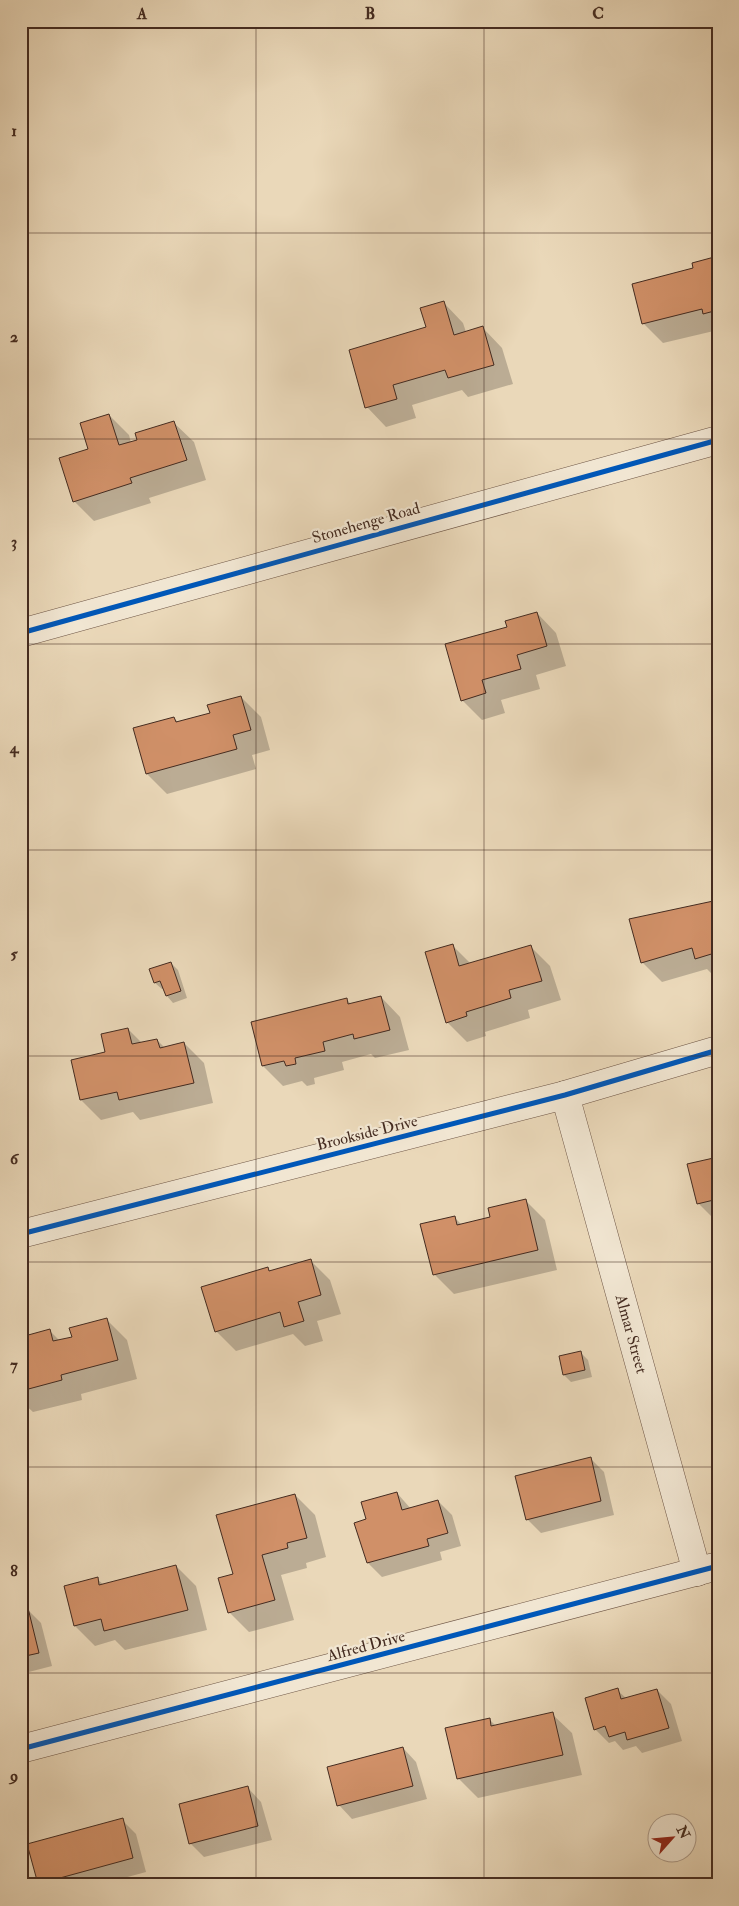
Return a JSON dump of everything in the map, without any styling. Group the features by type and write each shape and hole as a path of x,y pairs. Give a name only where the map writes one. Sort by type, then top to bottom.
{"street":[{"name":"Stonehenge Road","path":"21,632 718,440"},
{"name":"Brookside Drive","path":"21,1234 565,1095 718,1050"},
{"name":"Almar Street","path":"565,1095 708,1569"},
{"name":"Alfred Drive","path":"21,1749 708,1569"}],"building":[{"path":"718,256 718,310 703,314 702,309 642,324 632,284 693,268 692,263"},
{"path":"444,301 454,335 483,326 494,365 448,378 445,370 393,385 397,399 365,408 349,350 426,327 420,308"},
{"path":"109,414 119,445 137,440 135,433 174,421 187,460 130,478 132,483 73,502 59,458 88,449 80,423"},
{"path":"537,612 547,646 517,655 521,669 482,680 486,693 461,701 445,644 507,627 505,621"},
{"path":"241,696 251,730 233,735 237,749 146,774 133,728 174,717 176,722 210,713 207,705"},
{"path":"718,900 718,952 695,959 692,948 641,963 629,919"},
{"path":"453,944 459,966 531,945 542,981 509,990 511,998 466,1012 467,1016 446,1023 425,952"},
{"path":"171,962 181,991 166,996 160,981 154,983 149,969"},
{"path":"381,996 390,1030 354,1039 353,1034 323,1042 325,1051 295,1058 296,1064 286,1066 284,1061 262,1066 251,1022 347,998 348,1004"},
{"path":"128,1028 132,1044 157,1039 160,1048 184,1042 194,1083 119,1100 117,1092 80,1100 71,1060 105,1052 101,1034"},
{"path":"718,1157 718,1199 697,1204 687,1164"},
{"path":"526,1199 538,1250 433,1275 420,1224 455,1216 457,1225 490,1217 488,1208"},
{"path":"311,1259 321,1295 298,1302 304,1321 284,1327 280,1312 215,1332 201,1287 268,1267 269,1271"},
{"path":"107,1318 118,1360 61,1375 62,1380 21,1391 21,1337 50,1329 53,1341 72,1337 69,1328"},
{"path":"581,1351 585,1370 563,1375 559,1356"},
{"path":"591,1457 601,1501 526,1520 515,1476"},
{"path":"397,1492 402,1510 438,1500 448,1533 427,1539 429,1546 367,1563 354,1523 366,1519 361,1502"},
{"path":"295,1494 307,1538 287,1543 288,1548 262,1555 275,1600 228,1613 218,1578 233,1574 216,1515"},
{"path":"176,1565 188,1610 104,1631 101,1619 74,1626 64,1586 98,1577 99,1585"},
{"path":"28,1608 39,1653 21,1657 21,1610"},
{"path":"618,1688 621,1699 657,1689 669,1728 627,1740 625,1732 609,1737 605,1726 594,1730 585,1698"},
{"path":"553,1712 563,1755 457,1779 445,1728 490,1718 491,1726"},
{"path":"403,1747 413,1786 337,1806 327,1767"},
{"path":"248,1786 258,1826 189,1844 179,1804"},
{"path":"123,1818 133,1858 38,1884 27,1844"}],"cycle path":[{"path":"21,633 718,440"},
{"path":"21,1234 565,1095 718,1050"},
{"path":"21,1749 718,1566"}]}
